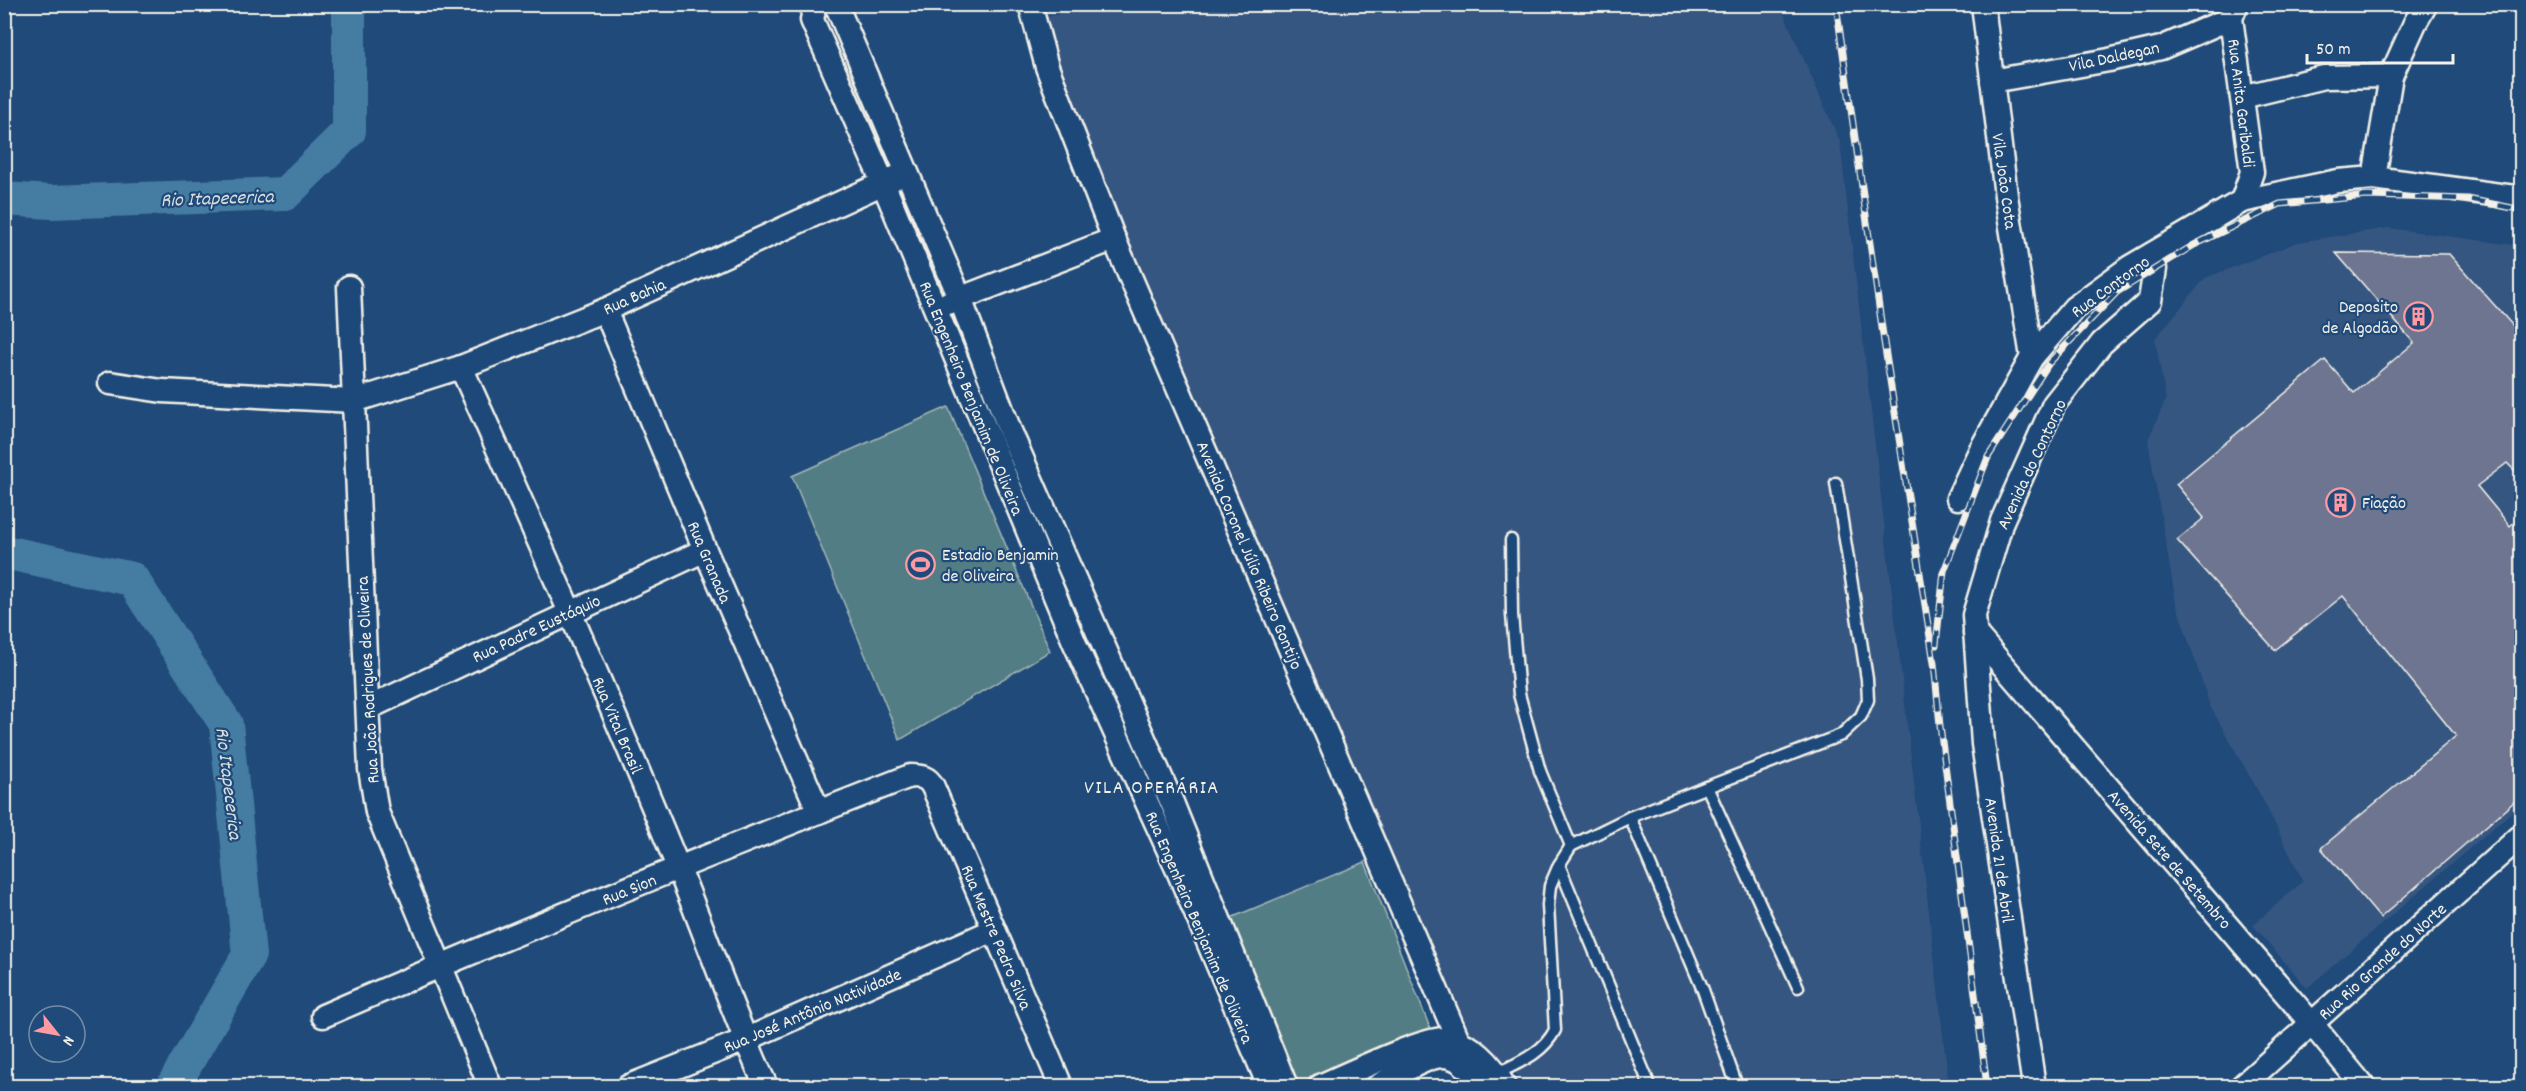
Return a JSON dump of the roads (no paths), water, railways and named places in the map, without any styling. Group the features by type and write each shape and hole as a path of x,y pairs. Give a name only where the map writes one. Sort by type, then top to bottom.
{"street":[{"name":"Avenida Coronel Júlio Ribeiro Gontijo","path":"1030,4 1047,67 1114,238 1451,1049 1486,1079"},
{"name":"Vila João Cota","path":"1983,4 2006,196 2032,357"},
{"path":"2374,178 2391,76 2426,4"},
{"path":"813,12 840,6"},
{"name":"Rua Engenheiro Benjamim de Oliveira","path":"840,6 906,173 960,298 1010,431 1187,867 1269,1086"},
{"name":"Vila Daldegan","path":"1992,81 2109,60 2161,48 2234,11"},
{"name":"Rua Anita Garibaldi","path":"2234,11 2252,172 2242,201"},
{"name":"Rua Engenheiro Benjamim de Oliveira","path":"813,12 1075,644 1187,867 1286,1086"},
{"path":"2242,97 2324,77 2391,76"},
{"name":"Rua Bahia","path":"354,401 461,367 605,310 906,173"},
{"name":"Rua Contorno","path":"1958,498 1981,449 2032,357 2074,308 2130,267 2242,201 2338,181 2374,178 2522,198"},
{"path":"935,308 1114,238"},
{"name":"Avenida do Contorno","path":"1975,633 1974,615 2002,521 2054,404 2102,343 2151,301 2155,269 2153,254"},
{"name":"Rua João Rodrigues de Oliveira","path":"349,287 370,769 377,812 490,1086"},
{"name":"Rua Granada","path":"605,310 705,550 819,812"},
{"name":"Rua Vital Brasil","path":"461,367 570,612 679,869 745,1040 766,1086"},
{"path":"110,383 162,392 354,401"},
{"name":"Rua Padre Eustáquio","path":"368,708 705,550"},
{"name":"Avenida Sete de Setembro","path":"1975,633 2363,1086"},
{"name":"Avenida 21 de Abril","path":"1975,633 1983,744 2034,1086"},
{"name":"Rua Sion","path":"322,1016 441,965 910,776 927,778 933,787"},
{"name":"Rua Mestre Pedro Silva","path":"933,787 1061,1086"},
{"name":"Rua Rio Grande do Norte","path":"2242,1086 2522,835"},
{"name":"Rua José Antônio Natividade","path":"629,1086 745,1040 994,930"},
{"path":"1320,1086 1422,1044 1442,1039 1451,1049"},
{"path":"1378,1086 1451,1049 1479,1054 1486,1079"}],"lane":[{"path":"1486,1079 1539,1050 1548,1043 1555,1030 1548,905 1550,886 1571,846 1630,817 1841,735 1861,716 1868,700 1867,679 1836,483"},
{"path":"1510,540 1512,615 1519,694 1540,771 1571,846"},
{"path":"1707,787 1798,987"},
{"path":"1630,817 1703,990 1737,1086"},
{"path":"1559,865 1650,1086"}],"waterway":[{"name":"Rio Itapecerica","path":"4,199 51,202 285,194 349,131 349,4"},
{"name":"Rio Itapecerica","path":"4,552 132,579 226,724 249,955 173,1086"}],"railway":[{"path":"1836,4 1884,342 1934,663 1940,726 1987,1086"},
{"path":"1936,645 1944,571 1988,457 2049,363 2117,292 2194,245 2280,204 2367,196 2468,199 2522,210"}],"place":[{"name":"Deposito de Algodão","path":"2419,316"},
{"name":"Fiação","path":"2341,502"},
{"name":"Estadio Benjamin de Oliveira","path":"921,564"}],"district":[{"name":"VILA OPERÁRIA","path":"1152,786"}]}
